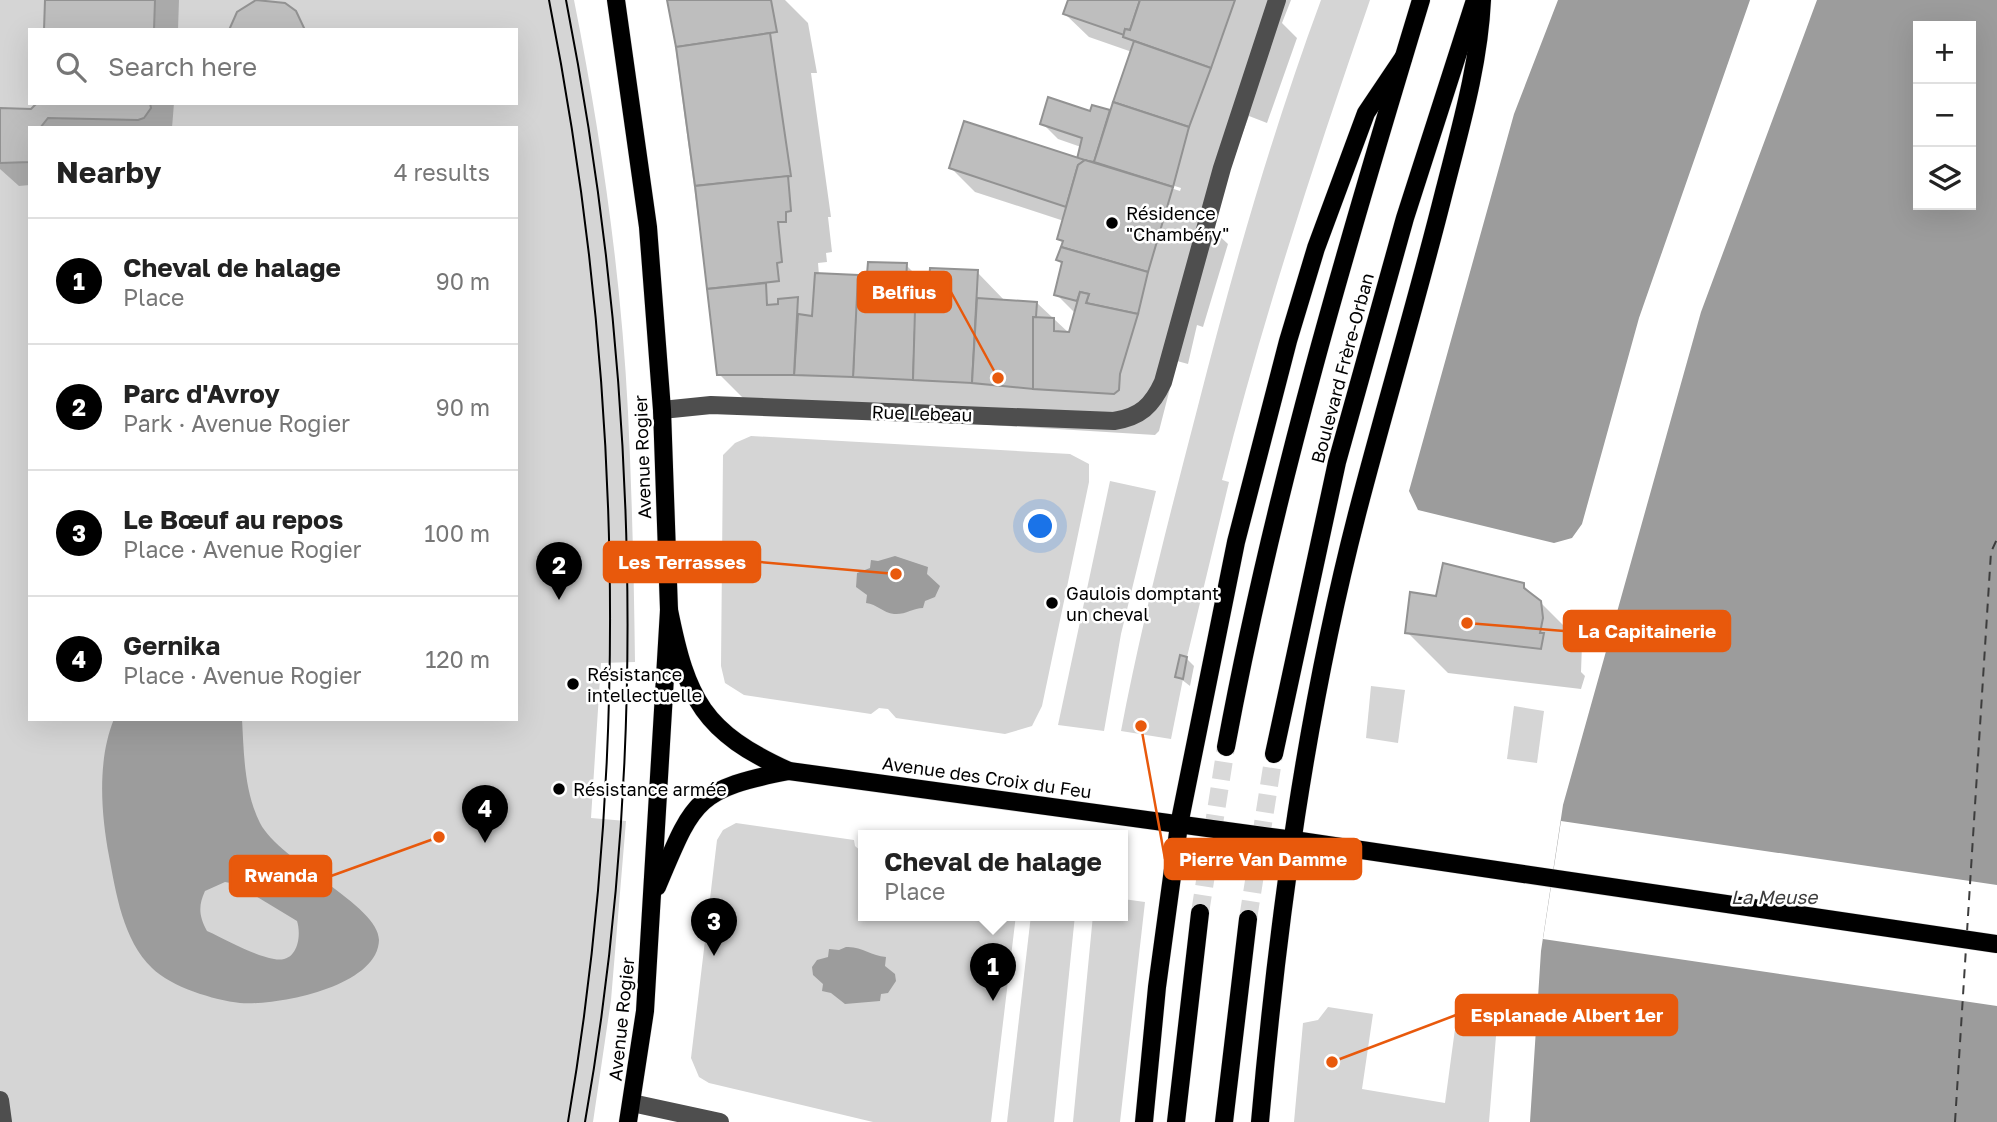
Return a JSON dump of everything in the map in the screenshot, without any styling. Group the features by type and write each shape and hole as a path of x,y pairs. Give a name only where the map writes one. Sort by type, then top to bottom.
{"main road":[{"name":"Avenue Rogier","path":"616,0 648,227 662,410 669,610 658,749 653,897 645,1011 628,1122"},
{"name":"Boulevard Frère-Orban","path":"1226,747 1253,610 1287,461 1421,0"},
{"name":"Boulevard Frère-Orban","path":"1274,754 1337,462 1405,218 1475,0"},
{"path":"1260,1122 1310,728 1356,516 1455,147 1480,38 1482,0"},
{"path":"1144,1122 1157,987 1179,825 1236,542 1288,341 1316,248 1356,134 1366,113 1404,58"},
{"path":"669,610 679,662 694,695 717,728 751,754 789,771"},
{"path":"653,897 683,825 701,801 718,790 752,778 789,771"},
{"name":"Avenue des Croix du Feu","path":"789,771 1294,840 1997,944"},
{"path":"1175,1122 1200,913"},
{"path":"1224,1122 1248,919"}],"street":[{"name":"Rue Lebeau","path":"662,410 711,405 1114,421 1135,418 1155,398 1163,382 1222,168 1277,0"},
{"path":"0,1100 3,1122"},
{"path":"632,1103 720,1122"}],"shaded area":[{"path":"0,0 574,0 601,154 625,360 635,631 635,662 601,663 591,818 626,821 611,1000 593,1122 0,1122"},
{"path":"1321,0 1370,0 1291,239 1238,419 1222,480 1229,482 1187,657 1181,655 1176,677 1183,679 1171,739 1121,731 1157,568 1225,303 1270,150"},
{"path":"751,436 1070,454 1089,464 1089,482 1042,706 1032,726 1005,734 896,718 888,709 879,708 871,714 744,695 725,683 721,666 723,455 735,443"},
{"path":"1110,481 1156,491 1121,634 1104,731 1058,725"},
{"path":"1371,686 1405,690 1398,743 1366,738"},
{"path":"1514,706 1544,711 1537,763 1507,759"},
{"path":"736,823 854,840 858,849 858,921 1015,921 991,1122 873,1122 709,1083 699,1077 691,1058 717,840 723,830"},
{"path":"1128,900 1145,902 1120,1122 1073,1122 1092,921 1128,921"},
{"path":"1030,921 1074,921 1054,1122 1007,1122"},
{"path":"1328,1007 1373,1014 1362,1089 1445,1103 1455,1029 1496,1036 1489,1122 1294,1122 1303,1023 1318,1020"}],"water":[{"path":"1558,0 1750,0 1639,318 1582,524 1572,538 1554,543 1418,510 1409,491 1514,114"},
{"name":"La Meuse","path":"1817,0 1997,0 1997,1122 1530,1122 1541,951 1563,805 1701,312"},
{"path":"895,556 928,567 927,574 940,586 935,597 925,601 923,608 890,613 866,603 867,595 856,587 857,573 870,568 871,560 878,561"},
{"path":"113,721 242,721 248,785 260,823 287,853 363,912 375,927 379,940 374,956 362,970 323,990 300,997 256,1003 240,1003 206,996 181,987 160,975 142,957 122,915 106,839 102,787 105,752","holes":["225,882 236,884 297,921 299,934 293,953 282,959 274,959 248,951 207,931 202,921 201,901 205,891"]},
{"path":"846,947 886,957 885,966 895,974 896,981 888,993 881,994 880,1001 845,1004 831,993 822,991 823,984 813,975 812,967 817,960 828,957 829,949 839,950"}],"pier":[{"path":"1561,821 1997,885 1997,1006 1543,939"}],"building":[{"path":"45,0 155,0 154,28 44,28"},
{"path":"256,0 285,3 296,11 304,28 230,28 237,12"},
{"path":"667,0 771,0 777,32 676,47"},
{"path":"1068,0 1140,0 1130,30 1125,29 1124,35 1063,14"},
{"path":"1140,0 1235,0 1211,68 1123,37 1125,29 1130,30"},
{"path":"770,33 791,176 695,186 676,47"},
{"path":"1134,41 1211,68 1189,127 1113,102"},
{"path":"1048,97 1090,111 1092,105 1110,110 1094,162 1077,159 1082,138 1040,124"},
{"path":"1113,102 1189,127 1173,187 1094,162"},
{"path":"35,105 150,105 151,108 144,118 138,120 48,118 42,126 28,126 28,162 0,163 0,108 31,109"},
{"path":"964,121 1085,160 1078,165 1066,207 949,168"},
{"name":"Résidence \"Chambéry\"","path":"1085,160 1173,187 1148,272 1061,247 1063,241 1057,239 1078,165"},
{"path":"788,176 791,211 786,212 786,222 778,222 782,262 777,263 779,281 707,289 695,186"},
{"path":"1061,247 1148,272 1138,314 1086,303 1089,294 1080,292 1077,301 1054,295 1062,262 1056,260"},
{"path":"868,262 907,263 905,302 916,302 913,380 853,377 856,300 865,299"},
{"path":"930,268 978,270 972,383 913,380 915,310 927,311"},
{"path":"815,273 858,275 853,377 794,375 798,314 812,316"},
{"path":"766,283 767,305 778,304 778,299 798,297 794,375 717,375 707,289"},
{"path":"1080,292 1089,294 1086,303 1138,314 1120,374 1119,390 1114,394 1033,389 1033,317 1054,318 1054,331 1069,332"},
{"path":"977,298 1037,302 1036,317 1033,317 1033,389 972,383"},
{"path":"1443,563 1524,583 1524,588 1541,601 1543,618 1540,633 1544,633 1541,649 1405,633 1410,592 1436,596"},
{"path":"1180,655 1187,657 1183,679 1175,677"}],"ferry route":[{"path":"1967,932 1991,552 1997,539"},
{"path":"1955,1122 1966,948"}],"tunnel":[{"path":"1200,913 1226,747"},
{"path":"1248,919 1274,754"}],"tram line":[{"path":"549,0 573,139 592,279 604,419 610,560 609,701 602,842 588,983 568,1122"},
{"path":"566,0 590,138 608,278 621,419 627,560 627,702 620,843 606,983 585,1122"}],"place":[{"name":"Résidence \"Chambéry\"","path":"1112,223"},
{"name":"Belfius","path":"998,378"},
{"name":"Les Terrasses","path":"896,574"},
{"name":"Parc d'Avroy","path":"559,600"},
{"name":"Gaulois domptant un cheval","path":"1052,603"},
{"name":"La Capitainerie","path":"1467,623"},
{"name":"Résistance intellectuelle","path":"573,684"},
{"name":"Pierre Van Damme","path":"1141,726"},
{"name":"Résistance armée","path":"559,789"},
{"name":"Rwanda","path":"439,837"},
{"name":"Gernika","path":"485,843"},
{"name":"Le Bœuf au repos","path":"714,956"},
{"name":"Cheval de halage","path":"993,1001"},
{"name":"Esplanade Albert 1er","path":"1332,1062"}]}
